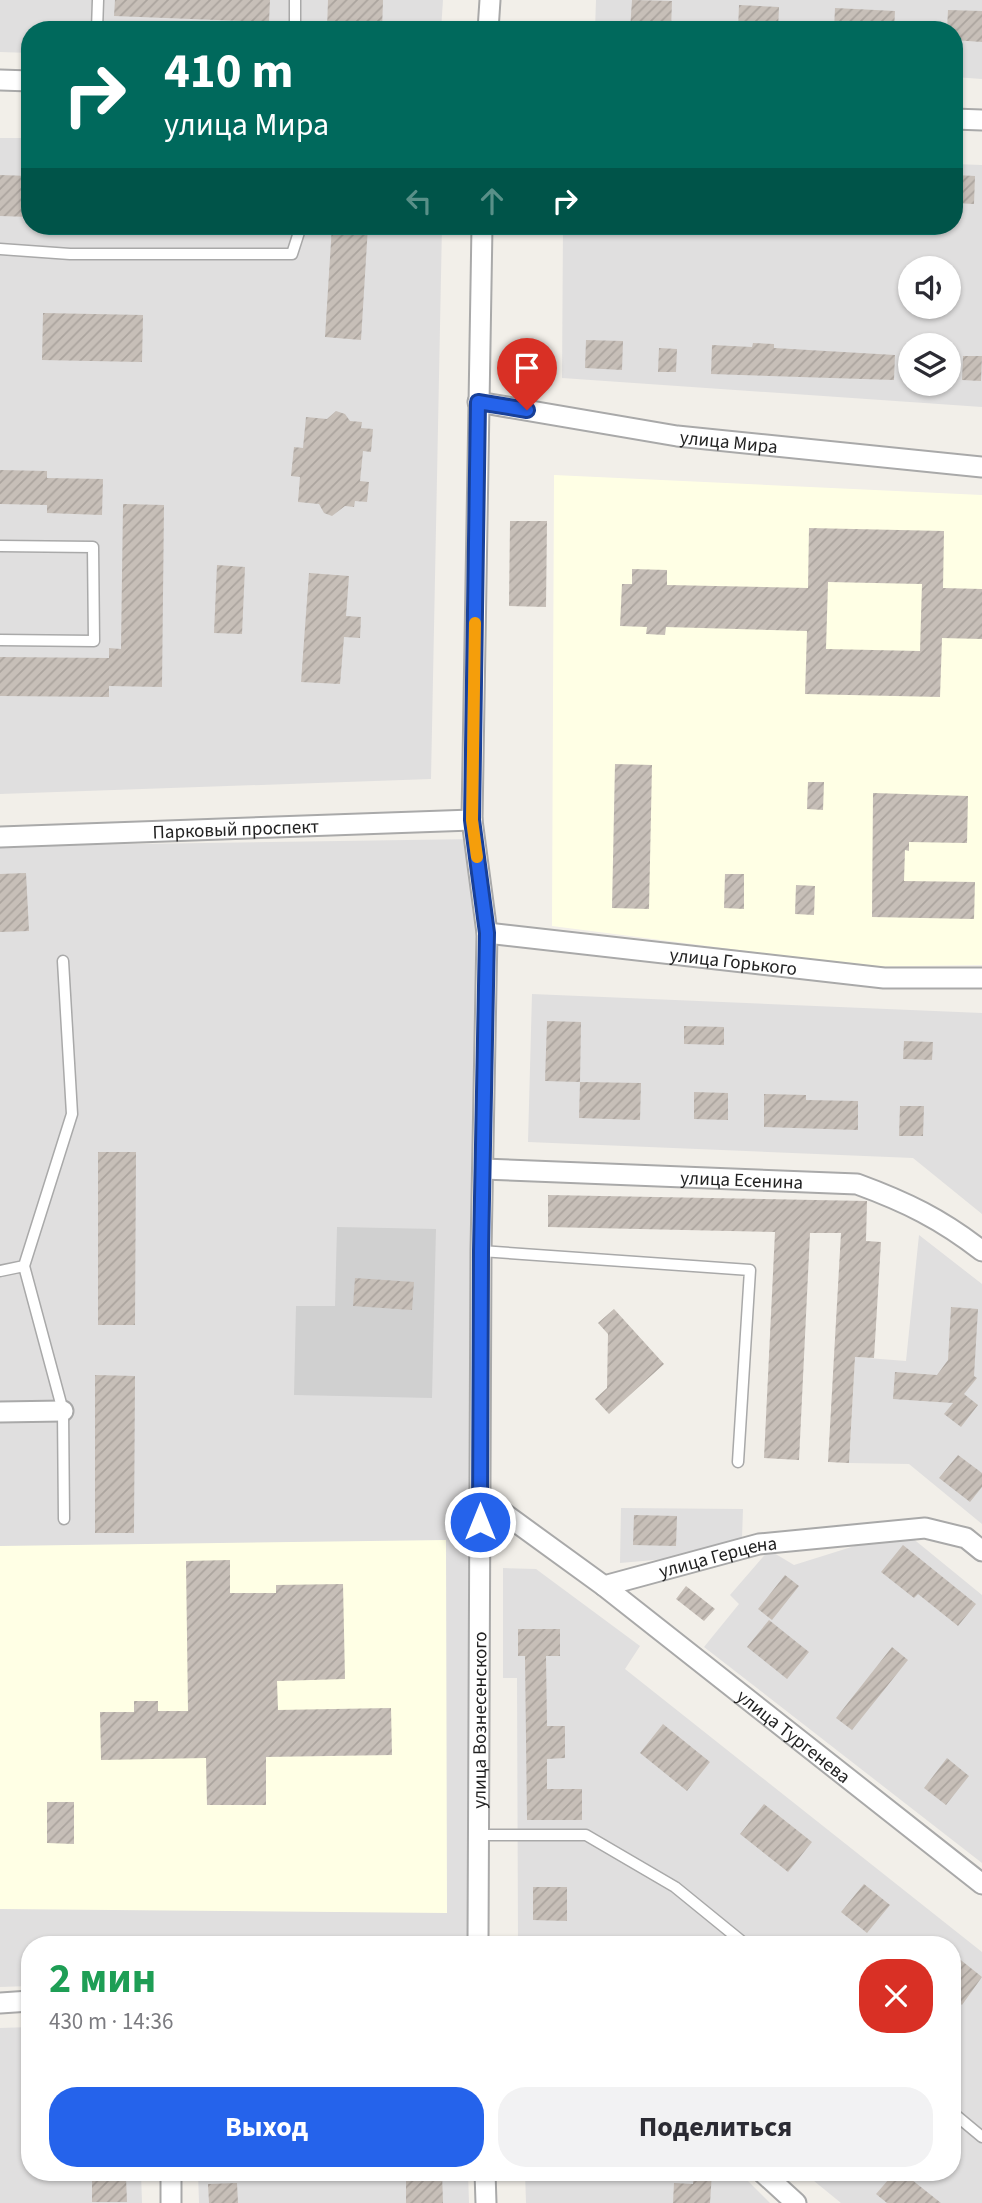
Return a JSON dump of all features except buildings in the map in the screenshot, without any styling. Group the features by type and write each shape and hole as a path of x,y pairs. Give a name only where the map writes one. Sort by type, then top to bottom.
{"street":[{"path":"489,21 490,0"},
{"path":"0,80 21,81"},
{"path":"963,119 982,120"},
{"name":"улица Вознесенского","path":"478,1936 481,1251 487,933 472,820 482,235"},
{"name":"улица Мира","path":"478,402 677,436 982,467"},
{"name":"Парковый проспект","path":"0,837 472,820"},
{"name":"улица Горького","path":"487,933 884,978 982,978"},
{"name":"улица Есенина","path":"483,1169 857,1184 907,1202 982,1251"},
{"path":"0,1412 63,1411"},
{"path":"480,1496 604,1586"},
{"name":"улица Герцена","path":"604,1586 759,1544 925,1528 966,1538 982,1551"},
{"name":"улица Тургенева","path":"604,1586 982,1884"},
{"path":"0,2003 21,2002"},
{"path":"171,2181 171,2203"},
{"path":"485,2181 486,2203"},
{"path":"772,2181 796,2203"}],"lane":[{"path":"97,21 98,0"},
{"path":"295,0 295,21"},
{"path":"0,249 70,254 292,254 298,235"},
{"path":"0,546 93,547 94,641 0,640"},
{"path":"63,961 72,1114 24,1266 63,1411 64,1519"},
{"path":"481,1251 750,1270 738,1462"},
{"path":"0,1271 24,1266"},
{"path":"478,1835 586,1835 675,1887 735,1936"},
{"path":"961,2120 982,2137"}],"shaded area":[{"path":"0,0 443,0 442,21 21,21 21,53 0,52"},
{"path":"596,0 982,0 982,79 963,78 963,21 595,21"},
{"path":"0,138 21,138 21,235 442,235 431,779 0,794"},
{"path":"963,164 982,165 982,407 562,378 563,235 963,235"},
{"path":"554,475 982,495 982,965 840,967 769,954 552,926"},
{"path":"475,839 478,1936 21,1936 21,1986 0,1987 0,846"},
{"path":"532,994 982,1013 982,1214 913,1158 528,1142"},
{"path":"337,1227 436,1229 432,1398 294,1395 296,1306 335,1306"},
{"path":"919,1235 982,1284 982,1524 909,1464 849,1463 855,1357 906,1361"},
{"path":"621,1508 743,1509 742,1538 677,1558 620,1563"},
{"path":"911,1537 982,1595 982,1863 704,1647 739,1604 730,1595 769,1550 794,1565 861,1544"},
{"path":"446,1540 447,1913 0,1909 0,1546"},
{"path":"503,1568 536,1569 640,1646 625,1669 982,1952 982,2203 841,2203 814,2181 961,2181 961,1936 518,1936 517,1678 503,1678"},
{"path":"21,2027 21,2181 141,2181 142,2203 0,2203 0,2028"},
{"path":"198,2181 468,2181 469,2203 199,2203"},
{"path":"525,2181 748,2181 770,2203 526,2203"}],"slow traffic":[{"path":"475,623 472,820 477,857"}],"route":[{"path":"480,1522 481,1251 487,933 472,820 478,402 527,410"}]}
